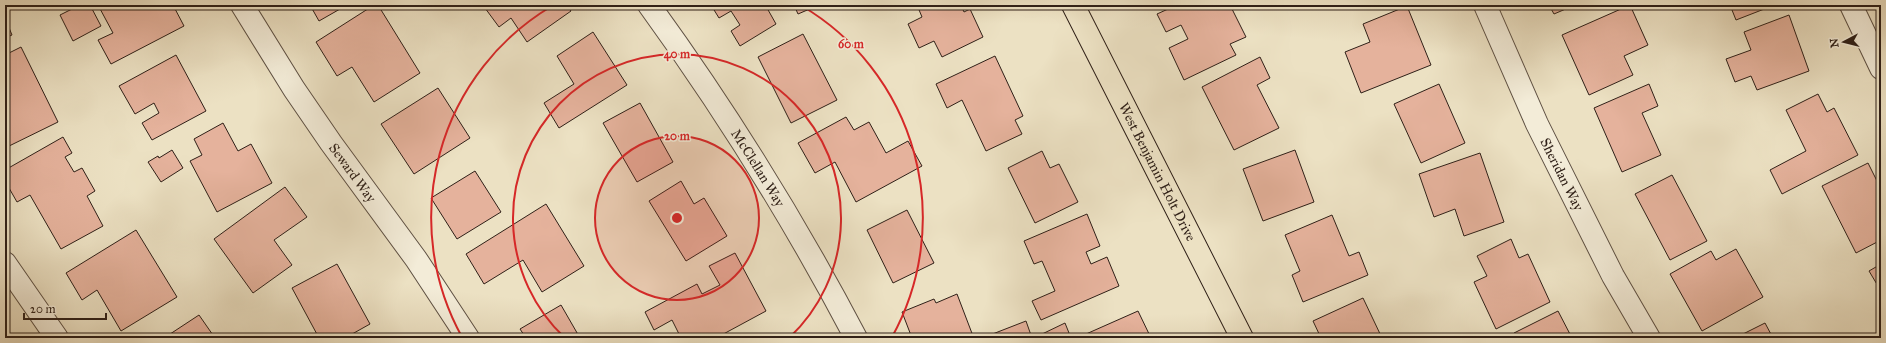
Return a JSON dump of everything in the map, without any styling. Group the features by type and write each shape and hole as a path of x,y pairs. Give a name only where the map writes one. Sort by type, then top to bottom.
{"main road":[{"name":"West Benjamin Holt Drive","path":"1073,5 1242,338"}],"street":[{"name":"Seward Way","path":"242,5 294,89 331,144 416,259 468,338"},
{"name":"McClellan Way","path":"649,5 696,70 773,189 827,282 856,338"},
{"name":"Sheridan Way","path":"1485,5 1537,124 1613,276 1649,338"},
{"path":"1850,5 1881,68"},
{"path":"5,263 57,338"}],"building":[{"path":"80,5 90,5 101,26 73,41 60,15"},
{"path":"98,5 173,5 184,26 111,64 98,40 113,33"},
{"path":"310,5 347,5 319,21"},
{"path":"374,5 378,5 420,73 374,102 352,67 337,76 316,42"},
{"path":"489,5 567,5 571,11 527,42 511,18 499,27 485,8"},
{"path":"711,5 773,5 767,8 776,24 740,46 731,31 740,25 731,11 719,18"},
{"path":"794,5 819,5 798,14"},
{"path":"917,5 961,5 964,12 970,9 983,37 942,57 934,41 919,48 908,24 922,17"},
{"path":"1177,5 1230,5 1246,37 1230,44 1236,55 1184,80 1169,48 1188,39 1181,25 1166,32 1157,14"},
{"path":"1549,5 1575,5 1554,14"},
{"path":"1630,5 1648,45 1624,56 1633,75 1589,95 1562,35"},
{"path":"1730,5 1771,5 1772,6 1736,20"},
{"path":"1407,6 1431,65 1361,93 1345,52 1370,42 1363,24"},
{"path":"1789,15 1809,71 1757,90 1751,76 1735,82 1726,59 1751,50 1744,32"},
{"path":"5,18 12,35 5,38"},
{"path":"593,32 627,85 559,128 544,103 574,84 557,56"},
{"path":"803,34 837,100 791,123 758,57"},
{"path":"21,47 58,122 5,148 5,55"},
{"path":"176,55 206,111 152,140 142,123 159,113 154,103 135,114 119,86"},
{"path":"995,56 1023,116 1015,120 1022,134 986,151 962,100 947,108 936,84"},
{"path":"1260,57 1270,78 1257,85 1279,128 1234,150 1202,87"},
{"path":"1439,84 1465,143 1421,163 1394,104"},
{"path":"1649,84 1658,106 1642,113 1661,155 1622,172 1594,108"},
{"path":"438,88 470,138 414,174 381,124"},
{"path":"1818,94 1827,112 1834,108 1858,155 1782,194 1770,170 1806,151 1786,110"},
{"path":"640,103 673,162 637,182 603,123"},
{"path":"846,117 854,130 869,122 886,153 908,141 922,166 856,202 835,162 815,173 798,143"},
{"path":"223,123 238,151 251,144 272,183 217,212 190,161 202,155 194,139"},
{"path":"63,137 72,153 65,157 74,172 82,168 95,191 87,196 103,226 61,249 30,195 17,202 5,181 5,170"},
{"path":"172,150 183,168 161,182 148,162 158,156 159,158"},
{"path":"1295,150 1314,202 1263,221 1243,169"},
{"path":"1042,151 1050,168 1059,164 1078,202 1035,223 1008,168"},
{"path":"1480,153 1504,222 1464,236 1455,209 1434,217 1419,174"},
{"path":"1868,163 1881,189 1881,240 1856,253 1822,186"},
{"path":"475,171 501,212 457,239 431,198"},
{"path":"1672,175 1707,241 1670,260 1635,194"},
{"path":"681,181 694,204 704,198 727,236 686,261 649,201"},
{"path":"285,187 307,217 274,240 292,265 253,293 214,239"},
{"path":"546,204 584,266 542,292 523,260 484,284 466,254"},
{"path":"907,210 934,263 893,283 867,230"},
{"path":"1087,214 1100,246 1086,252 1091,264 1107,257 1119,286 1041,320 1032,301 1055,291 1042,261 1034,264 1024,241"},
{"path":"1332,215 1349,256 1359,252 1368,275 1303,302 1292,275 1300,271 1285,235"},
{"path":"136,230 177,297 121,331 97,290 82,300 66,273"},
{"path":"1511,239 1519,258 1528,254 1550,302 1496,329 1474,282 1487,276 1477,256"},
{"path":"1736,249 1763,297 1702,331 1670,274 1711,251 1716,260"},
{"path":"735,253 766,311 716,338 681,338 672,320 654,330 645,312 697,284 702,294 720,285 709,266"},
{"path":"337,264 370,324 345,338 319,338 292,288"},
{"path":"1881,264 1881,291 1869,271"},
{"path":"957,294 973,336 969,338 912,338 902,312 934,299 936,303"},
{"path":"1363,298 1382,338 1321,338 1313,321"},
{"path":"561,305 580,338 526,338 520,329"},
{"path":"1138,311 1151,338 1077,338"},
{"path":"1558,311 1572,338 1517,338 1514,333"},
{"path":"199,315 215,338 164,338"},
{"path":"1026,321 1032,338 991,338 990,335"},
{"path":"1065,323 1071,338 1042,338 1040,335"},
{"path":"1765,323 1773,338 1735,338"}]}
